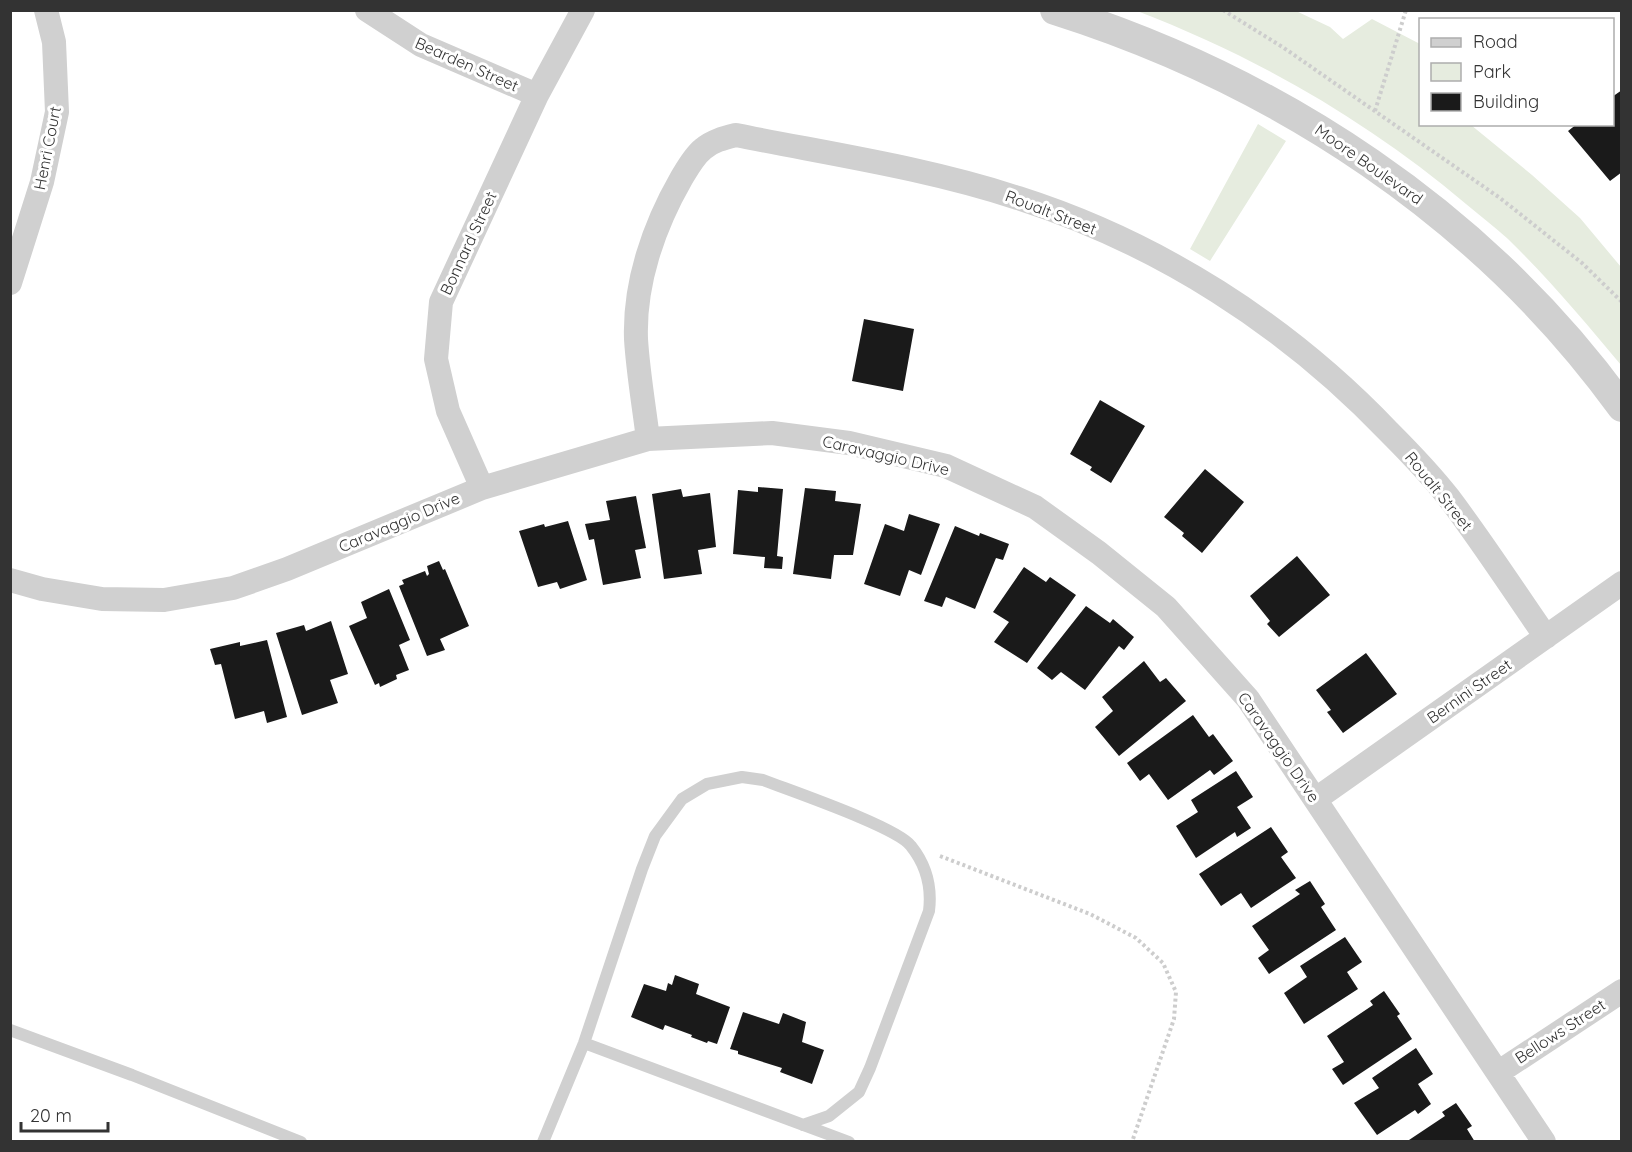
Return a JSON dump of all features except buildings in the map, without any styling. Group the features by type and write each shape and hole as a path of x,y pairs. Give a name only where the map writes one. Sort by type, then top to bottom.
{"street":[{"name":"Henri Court","path":"10,282 42,182 57,111 54,42 46,10"},
{"name":"Bearden Street","path":"368,10 421,45 537,95"},
{"name":"Bonnard Street","path":"482,488 448,411 436,359 441,302 537,95 583,10"},
{"name":"Moore Boulevard","path":"1055,10 1128,35 1215,72 1311,123 1380,167 1471,242 1509,277 1567,338 1622,406"},
{"name":"Roualt Street","path":"648,439 636,338 640,289 650,249 666,205 688,168 702,150 720,139 736,135 967,183 1019,198 1082,222 1142,249 1200,280 1267,324 1318,365 1368,410 1414,458 1448,497 1546,637"},
{"name":"Caravaggio Drive","path":"10,580 42,589 102,598 164,600 233,588 287,569 482,488 648,439 772,433 849,443 946,466 1035,507 1099,553 1166,607 1248,699 1544,1142"},
{"name":"Bernini Street","path":"1316,799 1622,583"},
{"name":"Bellows Street","path":"1499,1072 1622,991"}],"lane":[{"path":"543,1142 584,1043 642,869 656,836 682,799 707,784 742,777 763,780 884,828 910,844 924,869 931,890 929,911 859,1092 829,1116 803,1125"},
{"path":"10,1030 132,1075 301,1142"},
{"path":"584,1043 849,1142"}],"path":[{"path":"1222,10 1284,48 1500,198 1582,263 1622,302"},
{"path":"1375,111 1406,10"},
{"path":"910,844 1090,914 1136,938 1163,963 1176,992 1174,1019 1132,1142"}],"green space":[{"path":"1137,11 1296,11 1330,27 1343,39 1372,19 1419,43 1419,126 1472,126 1580,218 1621,267 1621,365 1552,285 1508,239 1429,174 1390,145 1310,94 1268,70 1182,29"},
{"path":"1258,124 1286,141 1210,261 1190,249"}]}
